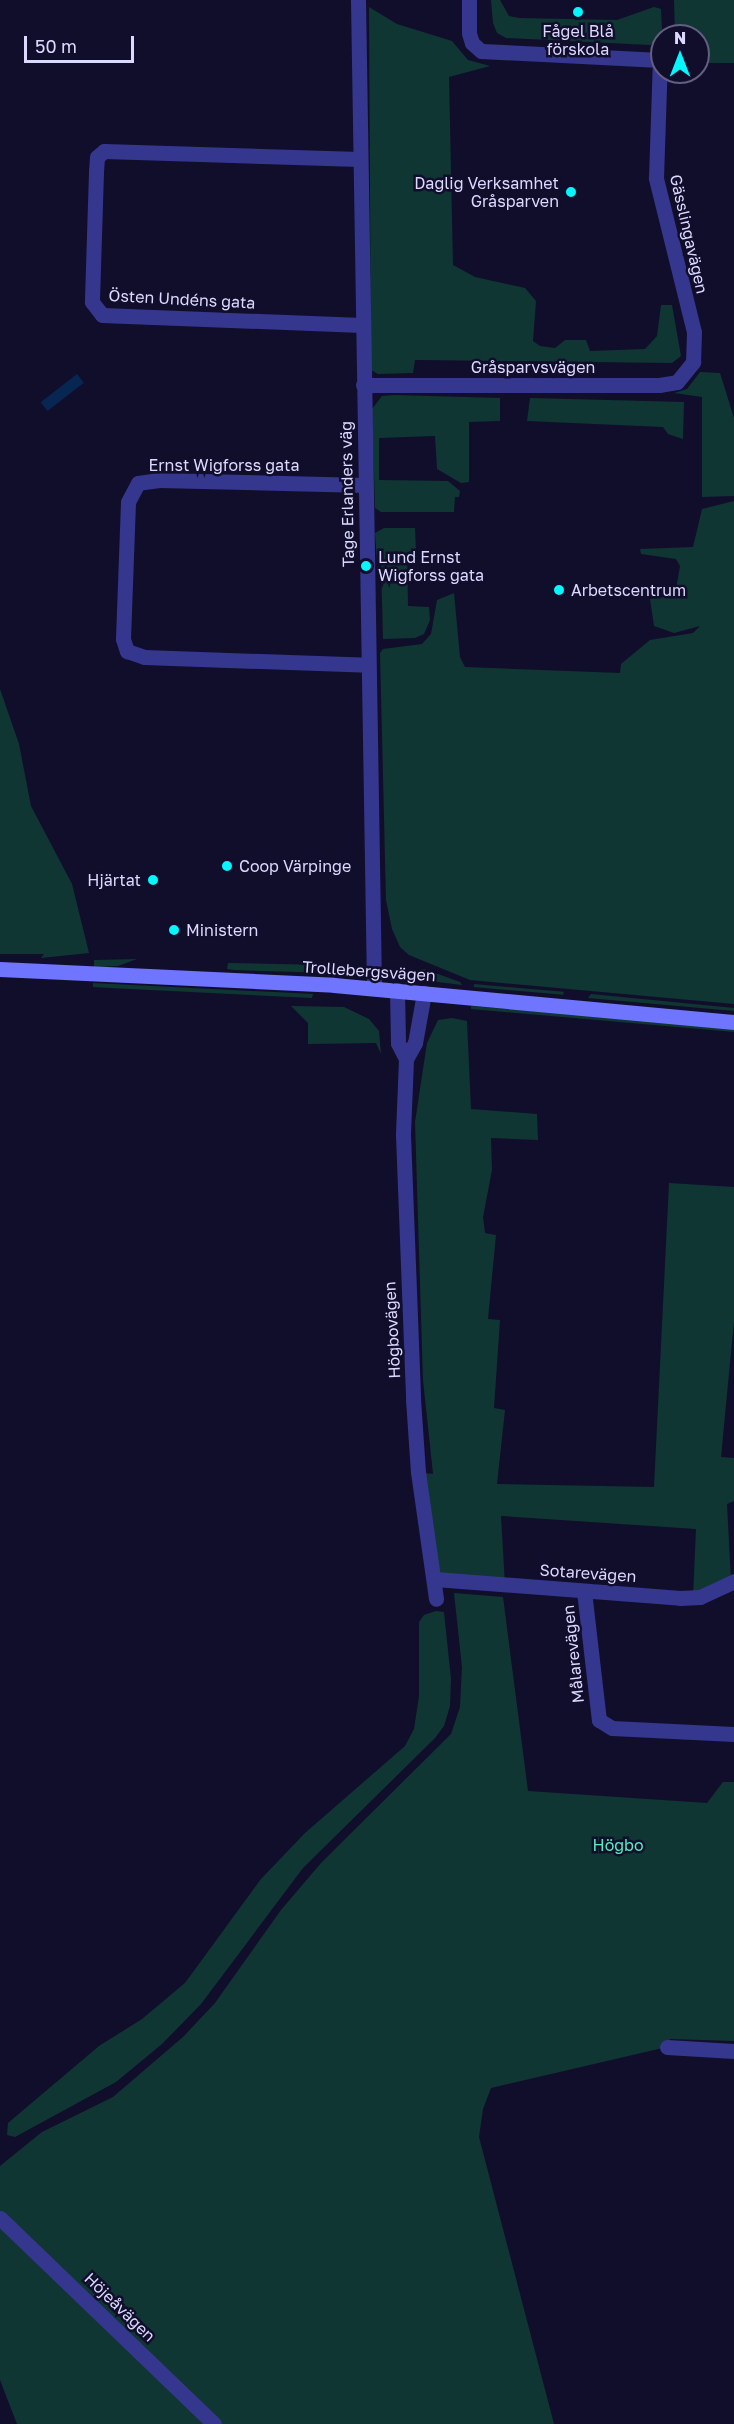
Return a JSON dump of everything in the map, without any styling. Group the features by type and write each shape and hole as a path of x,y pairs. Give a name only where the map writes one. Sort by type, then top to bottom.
{"street":[{"name":"Tage Erlanders väg","path":"358,0 364,485 374,988"},
{"name":"Gässlingavägen","path":"469,0 472,43 481,51 660,60 656,178 694,332 693,362"},
{"name":"Östen Undéns gata","path":"359,159 104,151 98,157 96,172 92,302 102,315 362,324"},
{"name":"Gråsparvsvägen","path":"363,385 659,385 677,382 693,362"},
{"name":"Ernst Wigforss gata","path":"364,485 159,480 138,483 128,502 123,639 128,651 144,657 369,665"},
{"name":"Trollebergsvägen","path":"0,969 374,988 734,1022"},
{"name":"Högbovägen","path":"397,990 398,1043 406,1059"},
{"name":"Högbovägen","path":"424,993 415,1043 406,1059 403,1135 408,1310 418,1472 436,1599"},
{"name":"Sotarevägen","path":"435,1580 700,1598 734,1581"},
{"name":"Målarevägen","path":"584,1591 599,1720 612,1728 734,1734"},
{"path":"667,2047 734,2051"},
{"name":"Höjeåvägen","path":"0,2218 214,2424"}],"green space":[{"path":"491,0 500,0 509,16 519,18 617,20 654,7 661,9 662,24 650,24 650,45 506,38 497,33 493,23"},
{"path":"674,0 734,0 734,63 710,63 710,24 675,24"},
{"path":"369,7 397,24 452,41 468,60 490,66 449,77 453,265 475,277 525,288 536,301 533,341 540,346 555,348 565,340 586,340 590,351 645,349 657,336 661,305 672,305 681,356 672,363 415,360 413,373 378,374 371,370"},
{"path":"700,372 720,373 734,418 734,496 702,497 702,397 674,393 687,389"},
{"path":"382,396 500,398 500,421 469,422 469,482 461,483 437,469 435,436 379,438 379,480 448,481 460,491 459,497 455,497 454,512 381,512 375,508 372,409"},
{"path":"530,398 684,402 683,439 668,434 663,427 527,421"},
{"path":"734,501 734,1004 470,980 409,955 400,947 392,929 386,900 380,653 383,649 422,644 431,634 437,600 454,593 460,657 465,667 620,673 621,664 650,640 693,633 700,626 674,633 654,626 650,599 675,595 680,566 676,559 641,554 640,549 693,547 702,509"},
{"path":"384,528 415,528 416,551 407,552 408,606 429,607 430,620 424,634 415,638 383,639 381,564 377,561 375,533"},
{"path":"0,689 19,744 31,806 72,884 89,953 41,958 44,954 0,954"},
{"path":"137,959 118,966 94,967 94,960"},
{"path":"228,963 325,965 330,973 234,970 227,969"},
{"path":"424,969 460,982 462,985 414,979 417,970"},
{"path":"93,983 313,994 312,998 110,988 93,987"},
{"path":"474,984 564,992 563,995 474,987"},
{"path":"591,994 734,1008 734,1011 588,998"},
{"path":"291,1006 344,1007 369,1019 379,1031 381,1054 376,1043 308,1044 308,1023"},
{"path":"471,1006 734,1028 734,1032 471,1009"},
{"path":"452,1018 467,1021 471,1109 537,1114 538,1140 491,1138 492,1170 483,1217 485,1233 496,1235 488,1319 500,1320 494,1408 505,1410 497,1484 654,1487 669,1183 734,1187 734,1321 721,1457 734,1458 734,1501 727,1504 731,1581 693,1597 696,1529 501,1516 505,1585 435,1579 418,1472 433,1474 423,1380 415,1122 427,1043 438,1020"},
{"name":"Högbo","path":"454,1593 503,1597 528,1791 707,1803 723,1782 734,1782 734,2041 670,2039 667,2047 491,2088 483,2109 479,2137 554,2424 220,2424 0,2212 0,2166 42,2132 113,2097 183,2037 215,2003 281,1910 321,1863 451,1734 460,1707 462,1667"},
{"path":"436,1611 444,1612 451,1679 450,1706 444,1726 435,1738 303,1868 201,2004 162,2044 116,2082 15,2137 7,2135 8,2123 99,2046 142,2019 185,1983 261,1879 305,1833 405,1746 414,1729 419,1696 419,1622 424,1615"},
{"path":"0,2227 205,2424 17,2424 0,2380"}],"water":[{"path":"77,374 84,383 48,411 41,402"}],"place":[{"name":"Fågel Blå förskola","path":"578,12"},
{"name":"Daglig Verksamhet Gråsparven","path":"571,192"},
{"name":"Lund Ernst Wigforss gata","path":"366,566"},
{"name":"Arbetscentrum","path":"559,590"},
{"name":"Coop Värpinge","path":"227,866"},
{"name":"Hjärtat","path":"153,880"},
{"name":"Ministern","path":"174,930"}]}
